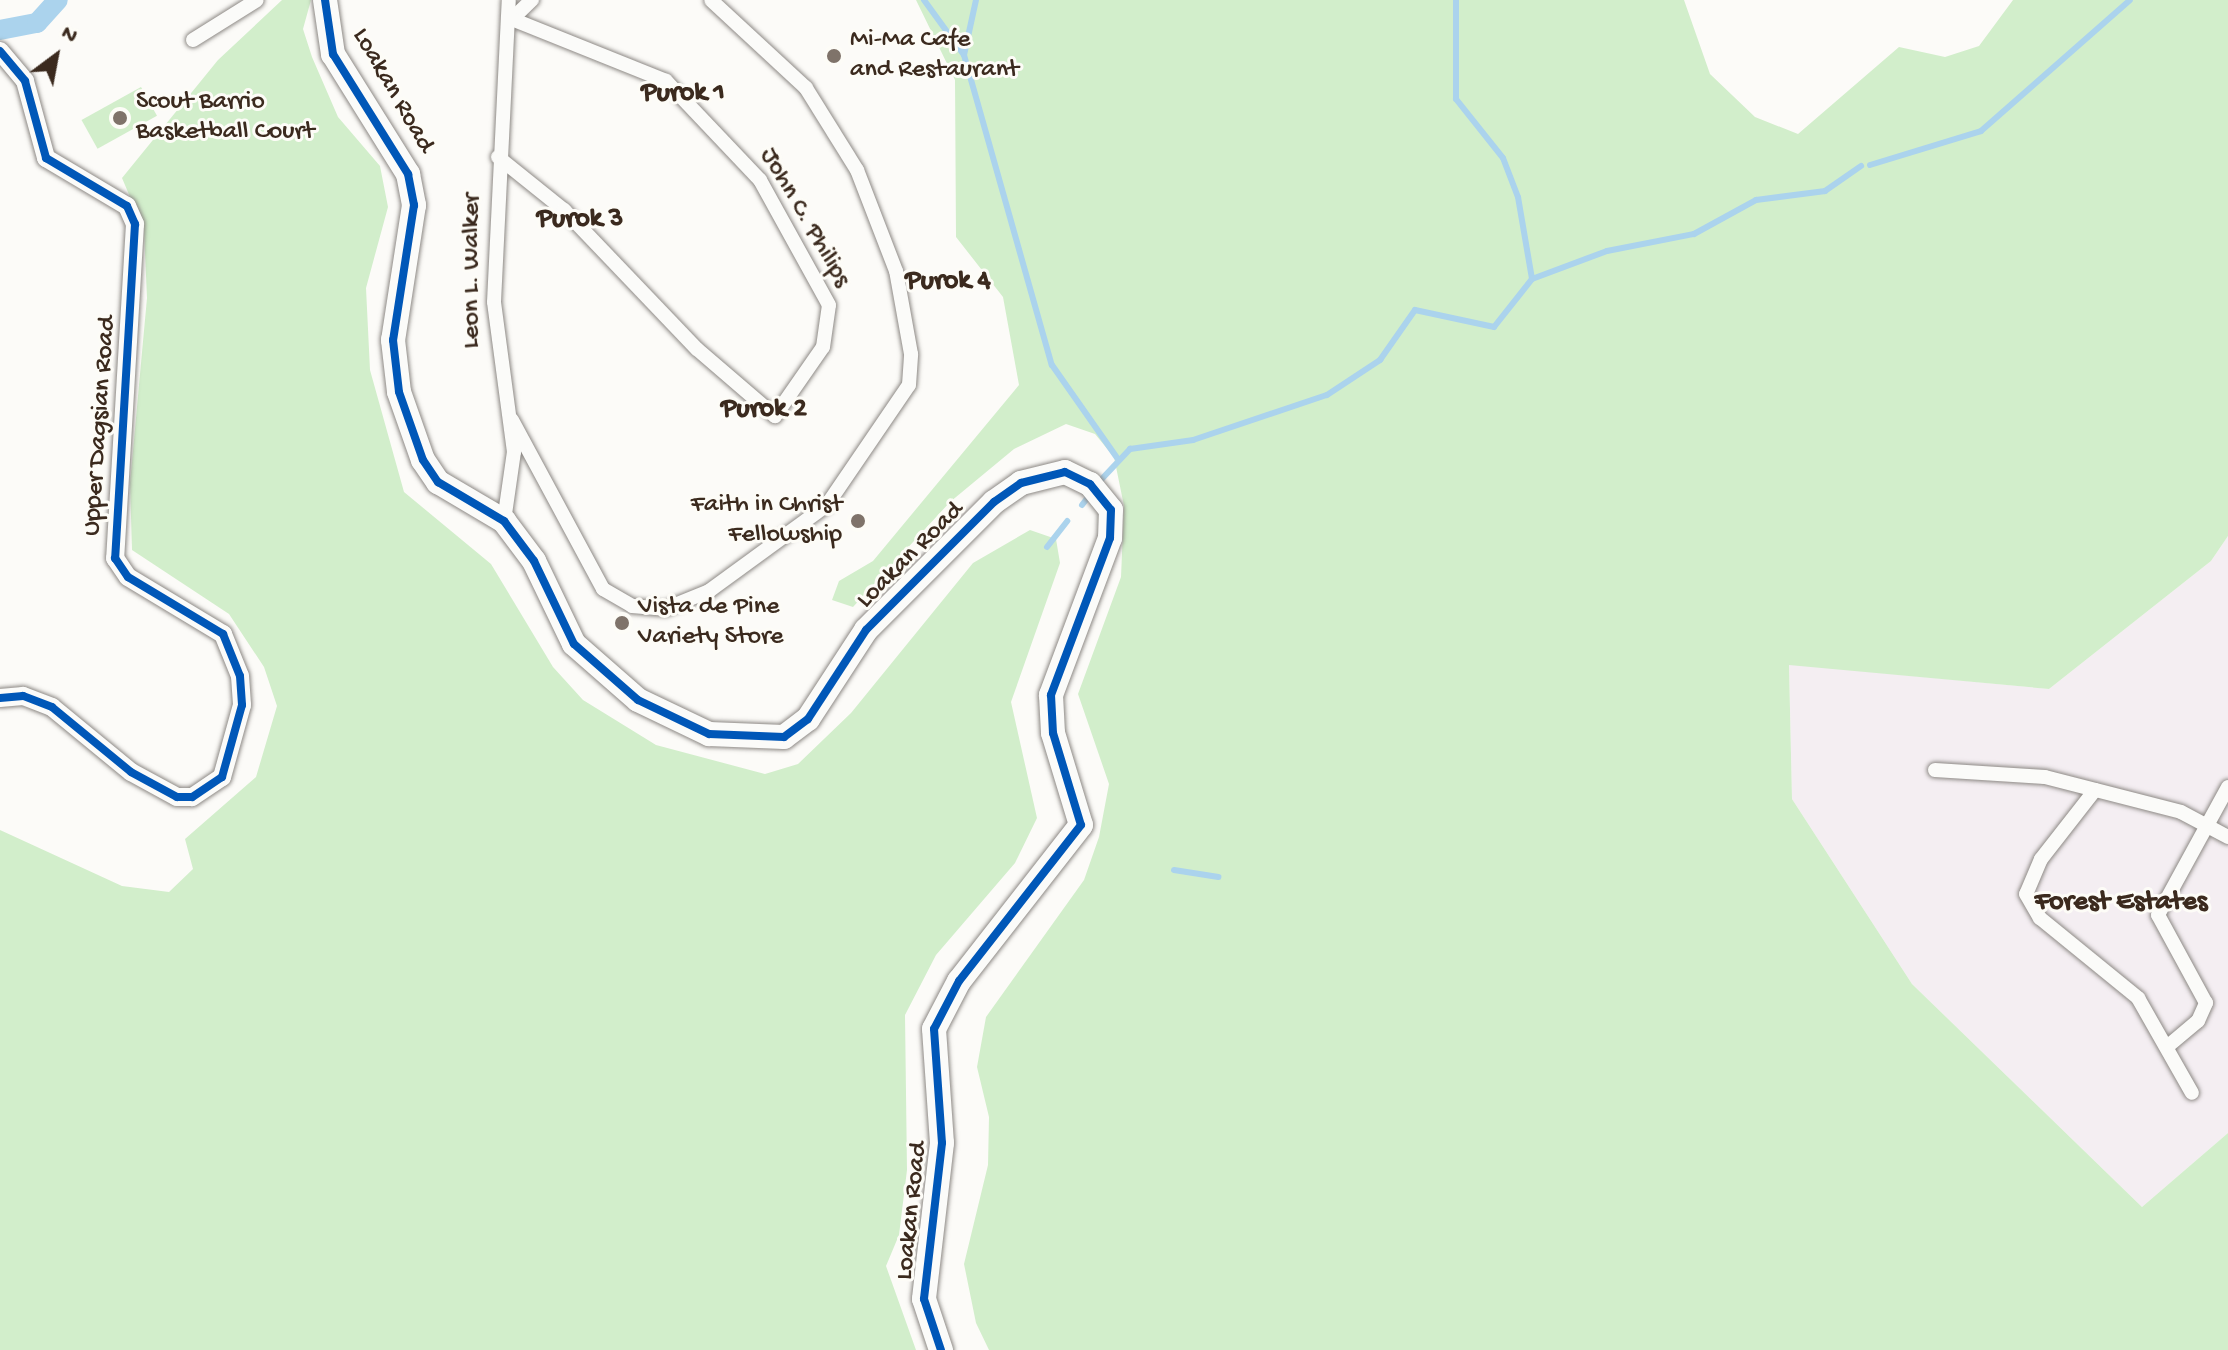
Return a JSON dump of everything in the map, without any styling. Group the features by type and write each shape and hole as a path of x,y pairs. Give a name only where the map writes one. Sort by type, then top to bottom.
{"main road":[{"name":"Loakan Road","path":"325,0 333,54 408,174 414,205 393,340 413,436 438,482 504,521 534,561 556,617 595,668 638,700 709,734 765,740 784,737 808,719 866,630 994,502 1051,473 1095,490 1111,510 1110,538 1057,673 1050,717 1081,825 959,981 934,1029 942,1143 924,1299 941,1350"}],"street":[{"path":"193,40 257,0"},
{"name":"Leon L. Walker","path":"504,521 512,420 497,357 498,157 512,19 509,0"},
{"path":"512,19 532,0"},
{"path":"512,420 603,589 648,610 709,591 827,505 909,385 911,354 896,271 857,170 798,79 711,0"},
{"name":"John C. Philips","path":"498,157 564,210 697,349 775,416 823,347 829,305 760,180 666,81 512,19"},
{"name":"Upper Dagsian Road","path":"0,51 25,81 46,158 127,206 135,224 115,558 128,577 223,634 240,676 240,732 222,777 192,797 177,797 131,772 52,707 23,696 0,698"},
{"path":"1935,770 2016,773 2095,790 2205,823 2228,837"},
{"path":"2168,1046 2198,1021 2206,1003 2158,915 2205,823 2228,787"},
{"path":"2095,790 2041,859 2026,894 2040,918 2138,998 2192,1093"}],"shaded area":[{"path":"2228,536 2228,1133 2142,1207 1912,984 1792,799 1789,664 2049,689 2211,561"}],"green space":[{"path":"282,0 311,0 303,29 312,57 338,117 380,166 388,207 366,288 370,370 404,492 491,564 553,667 583,700 656,745 765,774 798,764 851,713 973,563 1030,530 1056,539 1060,563 1011,702 1037,818 1015,863 936,955 905,1015 907,1170 899,1235 886,1266 916,1350 0,1350 0,830 122,886 169,892 193,869 185,839 256,777 277,706 264,667 229,614 132,550 130,483 147,298 144,230 122,178 218,60"},
{"path":"916,0 1684,0 1710,74 1755,117 1798,134 1899,47 1945,57 1979,46 2013,0 2228,0 2228,536 2211,561 2049,689 1789,665 1792,799 1912,984 2142,1207 2228,1133 2228,1350 989,1350 976,1323 964,1264 988,1165 989,1117 977,1067 986,1017 1084,880 1099,837 1109,784 1078,694 1121,577 1124,506 1114,457 1095,434 1066,424 1014,449 950,502 853,607 832,600 839,581 873,561 1019,385 1003,297 956,237 955,80"},
{"name":"Scout Barrio Basketball Court","path":"141,87 157,116 98,149 82,120"}],"waterway":[{"path":"0,30 37,23 58,0"},
{"path":"924,0 964,55 1052,365 1117,458"},
{"path":"964,55 976,0"},
{"path":"1456,0 1456,99 1503,158 1518,197 1532,279"},
{"path":"1870,165 1981,131 2130,0"},
{"path":"1098,483 1130,449 1193,440 1327,395 1380,360 1415,310 1494,327 1532,279 1607,251 1694,234 1756,200 1825,191 1861,166"},
{"path":"1082,505 1092,492"},
{"path":"1047,547 1067,521"},
{"path":"1174,870 1218,877"}],"cycle path":[{"path":"325,0 333,54 408,174 414,205 393,340 399,392 423,460 438,482 504,521 534,561 574,644 638,700 709,734 784,737 808,719 866,630 994,502 1021,483 1065,472 1090,484 1111,510 1110,538 1051,695 1053,733 1081,825 959,981 934,1029 942,1143 924,1299 941,1350"},
{"path":"0,51 25,81 46,158 127,206 135,224 115,558 128,577 223,634 240,676 242,705 222,777 192,797 177,797 131,772 52,707 23,696 0,698"}],"place":[{"name":"Mi-Ma Cafe and Restaurant","path":"834,56"},
{"name":"Scout Barrio Basketball Court","path":"120,118"},
{"name":"Faith in Christ Fellowship","path":"858,521"},
{"name":"Vista de Pine Variety Store","path":"622,623"}],"district":[{"name":"Purok 1","path":"683,94"},
{"name":"Purok 3","path":"580,220"},
{"name":"Purok 4","path":"948,282"},
{"name":"Purok 2","path":"764,410"},
{"name":"Forest Estates","path":"2121,903"}]}
